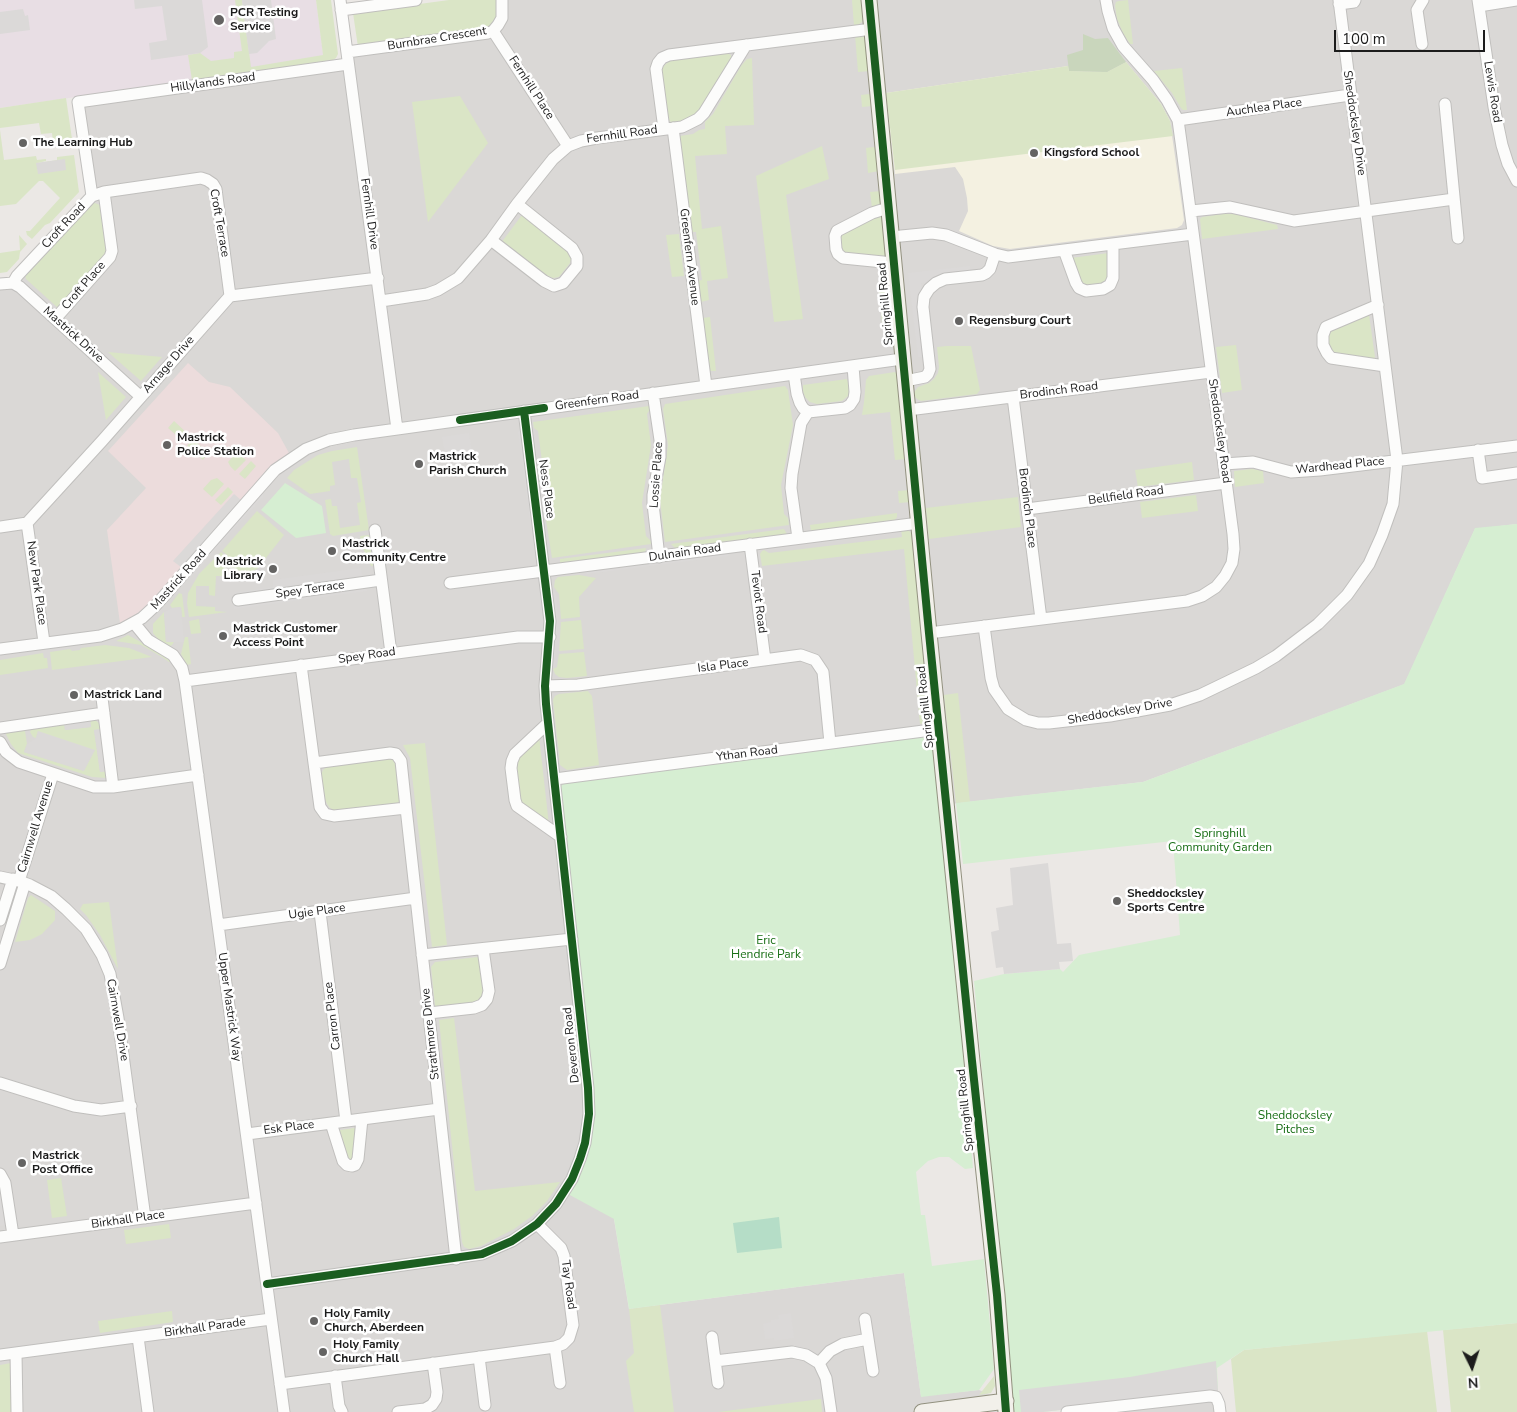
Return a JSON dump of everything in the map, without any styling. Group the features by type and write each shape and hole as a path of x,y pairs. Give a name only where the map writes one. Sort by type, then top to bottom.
{"street":[{"path":"340,5 416,0"},
{"name":"Burnbrae Crescent","path":"348,58 493,31 502,18 502,0"},
{"name":"Springhill Road","path":"869,0 902,359 997,1295 1006,1406"},
{"name":"Sheddocksley Road","path":"929,633 1187,601 1202,596 1216,587 1232,563 1234,549 1224,464 1178,120 1162,93 1123,46 1113,28 1106,0"},
{"name":"Sheddocksley Drive","path":"984,626 994,689 1008,709 1026,720 1038,723 1110,716 1170,705 1200,695 1276,656 1304,635 1347,595 1369,564 1393,504 1397,460 1339,2 1354,2 1355,0"},
{"path":"1422,44 1417,10 1423,0"},
{"path":"1479,3 1517,0"},
{"name":"Lewis Road","path":"1479,3 1494,107 1502,145 1508,164 1517,181"},
{"name":"Fernhill Drive","path":"340,5 398,429"},
{"name":"Fernhill Road","path":"668,129 656,69 658,62 668,55 872,29"},
{"name":"Fernhill Place","path":"493,31 568,146"},
{"name":"Fernhill Road","path":"381,300 427,294 448,285 458,278 491,240 553,159 568,146 597,138 668,129 691,123 704,113 746,45"},
{"name":"Hillylands Road","path":"78,102 348,58"},
{"name":"Auchlea Place","path":"1178,120 1350,95"},
{"name":"Croft Road","path":"13,283 17,276 92,196 78,102"},
{"path":"1445,104 1458,238"},
{"name":"Greenfern Avenue","path":"668,129 706,386"},
{"name":"Croft Terrace","path":"92,196 104,192 201,178 213,184 216,189 230,296"},
{"name":"Croft Place","path":"55,319 110,257 112,251 104,192"},
{"path":"1191,212 1230,207 1294,221 1454,199"},
{"path":"491,240 544,281 554,286 563,283 578,266 577,257 572,248 517,204"},
{"name":"Springhill Road","path":"888,208 872,213 837,232 835,236 836,249 843,258 894,263"},
{"path":"891,238 932,233 946,235 995,254 1008,257 1193,234"},
{"path":"1064,250 1079,288 1086,291 1104,289 1110,285 1113,278 1113,244"},
{"path":"905,380 925,377 930,369 923,307 924,297 929,289 945,279 986,273 990,269 995,254"},
{"path":"230,296 378,278"},
{"path":"0,284 13,283"},
{"name":"Mastrick Drive","path":"13,283 20,287 141,397"},
{"name":"Arnage Drive","path":"27,523 230,296"},
{"path":"1378,304 1326,327 1323,334 1323,344 1326,353 1331,358 1385,366"},
{"name":"Greenfern Road","path":"251,496 275,470 306,449 339,437 902,359"},
{"path":"794,374 800,403 808,412 845,408 854,400 853,366"},
{"name":"Brodinch Road","path":"908,410 1211,372"},
{"name":"Lossie Place","path":"653,393 660,440 660,457 653,495 660,556"},
{"name":"Brodinch Place","path":"1013,397 1041,619"},
{"name":"Ness Place","path":"524,411 545,571"},
{"path":"798,538 791,488 792,474 800,424 808,412"},
{"name":"Wardhead Place","path":"1224,464 1253,462 1291,472 1517,446"},
{"path":"1478,450 1482,478 1517,473"},
{"name":"Bellfield Road","path":"1027,509 1226,483"},
{"name":"Mastrick Road","path":"0,649 100,636 134,623 156,605 251,496"},
{"path":"0,527 27,523"},
{"name":"New Park Place","path":"27,523 44,642"},
{"name":"Dulnain Road","path":"450,582 919,523"},
{"path":"374,530 391,653"},
{"name":"Teviot Road","path":"750,544 765,660"},
{"name":"Deveron Road","path":"266,1284 482,1254 512,1241 537,1224 556,1204 572,1179 580,1159 585,1143 589,1114 588,1088 544,686 550,637 545,571"},
{"name":"Spey Terrace","path":"238,600 381,580"},
{"name":"Upper Mastrick Way","path":"134,623 148,640 173,655 182,668 185,681 284,1412"},
{"name":"Spey Road","path":"185,681 518,637 550,637"},
{"name":"Isla Place","path":"544,686 578,685 801,656 816,660 822,672 830,743"},
{"path":"301,665 320,807 325,814 334,816 406,808"},
{"path":"102,698 113,787"},
{"path":"0,728 104,713"},
{"path":"548,723 516,754 511,768 515,800 518,806 561,837"},
{"name":"Ythan Road","path":"555,778 939,729"},
{"path":"0,742 6,752 19,762 94,787 113,787 198,775"},
{"name":"Strathmore Drive","path":"314,763 390,753 396,754 401,761 456,1259"},
{"name":"Cairnwell Avenue","path":"0,964 19,881 53,774"},
{"name":"Cairnwell Drive","path":"0,877 19,881 51,896 86,929 102,955 110,974 114,992 145,1218"},
{"name":"Cairnwell Avenue","path":"0,920 19,881"},
{"name":"Ugie Place","path":"218,925 416,898"},
{"name":"Carron Place","path":"320,912 346,1121"},
{"path":"422,955 572,939"},
{"path":"429,1013 474,1008 482,1005 487,999 488,991 483,949"},
{"path":"0,1082 74,1106 101,1110 131,1106"},
{"name":"Esk Place","path":"247,1134 439,1109"},
{"name":"Esk Place","path":"331,1123 343,1161 347,1165 352,1166 358,1159 362,1118"},
{"path":"0,1174 5,1182 13,1235"},
{"name":"Birkhall Place","path":"0,1237 256,1203"},
{"name":"Tay Road","path":"537,1224 561,1248 564,1256 574,1325 569,1338 563,1344 555,1347"},
{"name":"Birkhall Parade","path":"0,1355 271,1319"},
{"path":"865,1319 873,1371"},
{"path":"138,1337 148,1412"},
{"path":"712,1337 718,1383"},
{"path":"819,1363 830,1352 844,1344 868,1339"},
{"path":"280,1384 555,1347 560,1383"},
{"path":"715,1361 792,1352 806,1355 819,1363 826,1378 831,1412"},
{"path":"16,1353 17,1412"},
{"path":"479,1357 485,1405"},
{"path":"398,1412 425,1408 432,1405 436,1399 437,1392 433,1363"},
{"path":"335,1376 339,1406 342,1412"},
{"path":"1067,1412 1210,1396 1216,1398 1220,1412"},
{"path":"922,1412 1006,1406"}],"shaded area":[{"path":"0,0 316,0 324,61 0,108"},
{"path":"134,0 202,0 208,47 200,53 151,60 149,43 167,40 162,6 135,9"},
{"path":"242,0 271,0 276,39 269,41 257,53 249,54"},
{"path":"502,0 1517,0 1517,524 1475,529 1405,684 1143,782 942,805 614,1219 629,1309 904,1273 921,1396 979,1390 1006,1401 1006,1412 0,1412 0,284 9,283 92,196 78,102 348,64 347,52"},
{"path":"23,9 25,16 28,15 30,30 0,34 0,12"},
{"name":"Kingsford School","path":"1126,62 1161,104 1170,121 1184,220 1182,225 1177,228 1010,249 993,246 959,231 968,211 963,179 955,167 895,174 886,93 1068,66 1069,71 1107,72"},
{"path":"65,159 66,170 38,174 36,163"},
{"path":"970,266 971,276 921,283 929,357 918,357 908,273"},
{"path":"188,363 209,382 230,387 278,433 289,453 267,469 243,501 148,605 134,616 120,623 107,530 146,488 108,451"},
{"path":"521,427 539,560 535,557 518,432"},
{"path":"530,429 534,433 545,513 542,518"},
{"path":"469,433 474,462 447,466 442,437"},
{"path":"795,442 791,516 787,513 783,485 791,445"},
{"path":"263,492 263,497 195,573 190,573"},
{"path":"234,494 242,501 181,567 173,561"},
{"path":"900,529 897,533 768,550 764,547"},
{"path":"731,552 728,556 587,574 582,571"},
{"path":"361,568 362,577 365,576 367,591 234,609 235,593 273,587 273,580"},
{"path":"551,589 556,593 558,621 554,664 550,668"},
{"path":"181,607 184,642 166,642 164,612 172,608"},
{"path":"90,719 91,727 65,730 64,722"},
{"path":"102,729 107,771 100,772 94,730"},
{"path":"38,731 95,750 84,771 24,752 27,744 36,738"},
{"path":"1048,863 1057,944 1071,943 1073,961 1059,962 1060,969 1004,974 1003,967 996,968 991,932 999,930 996,908 1013,905 1010,868"},
{"path":"0,1185 6,1225 0,1226"},
{"path":"791,1313 794,1338 774,1341 774,1338 765,1339 763,1324 779,1319 778,1315"},
{"path":"360,1325 361,1336 371,1335 374,1363 350,1366 343,1360 342,1343 335,1344 333,1328"},
{"path":"1216,1361 1218,1391 1043,1412 1021,1412 1019,1390 1130,1377"},
{"path":"1210,1396 1220,1412 1067,1412"}],"green space":[{"path":"235,0 242,0 251,67 323,55 316,0 331,0 338,54 336,58 333,60 192,80 188,55 200,53 211,61 234,58 234,52 242,51"},
{"path":"449,0 497,0 498,16 488,28 358,47 353,13"},
{"path":"852,0 863,0 864,17 862,22 854,26"},
{"path":"1128,0 1133,44 1130,44 1123,33 1117,19 1115,6 1116,2"},
{"path":"1083,34 1095,39 1108,38 1126,62 1107,72 1069,71 1067,55 1083,50"},
{"path":"855,35 865,37 868,42 870,71 858,72"},
{"path":"726,53 731,55 732,60 701,110 677,124 672,123 668,119 661,73 663,67 672,60"},
{"path":"752,58 754,125 725,126 727,154 695,156 702,229 721,226 728,278 707,281 709,300 701,302 698,281 702,280 696,232 691,232 677,139 680,136 693,134 705,129 705,122 713,114 741,66 747,59"},
{"path":"1126,62 1161,104 1170,121 1173,136 895,170 886,93 1068,66 1069,71 1107,72"},
{"path":"1182,68 1187,110 1181,108 1172,93 1154,71"},
{"path":"869,94 872,97 873,106 862,107 861,95"},
{"path":"460,96 488,143 428,222 412,102"},
{"path":"66,98 72,139 53,142 52,133 41,134 39,123 0,128 0,108"},
{"path":"0,130 4,160 36,156 37,160 46,159 46,161 37,163 65,159 57,160 57,157 74,155 79,192 32,239 27,235 26,231 30,231 60,198 43,181 39,181 16,204 0,206"},
{"path":"822,146 829,179 786,195 803,319 774,322 756,176"},
{"path":"873,147 877,149 879,171 868,173 866,148"},
{"path":"881,191 882,201 880,205 872,208 870,192"},
{"path":"95,203 100,205 108,251 106,256 58,308 26,279 25,275 89,205"},
{"path":"1235,214 1277,225 1278,229 1202,239 1200,219 1202,217"},
{"path":"522,215 569,251 572,257 570,263 559,277 553,278 546,275 501,243"},
{"path":"878,215 882,216 884,221 887,251 885,255 880,258 844,252 841,249 840,236 843,231"},
{"path":"679,234 684,276 672,277 666,235"},
{"path":"19,235 27,244 20,252 19,259 7,272 0,273 0,253 20,250"},
{"path":"1109,253 1108,279 1102,284 1087,286 1081,281 1071,258"},
{"path":"890,282 892,323 882,324 878,283"},
{"path":"1369,315 1374,359 1333,353 1328,342 1333,328"},
{"path":"710,317 716,371 710,371 703,318"},
{"path":"1236,345 1242,390 1222,393 1216,347"},
{"path":"971,346 980,390 977,394 921,401 917,399 914,396 918,387 929,383 938,373 937,347"},
{"path":"108,352 162,357 141,381"},
{"path":"98,372 126,397 106,420"},
{"path":"895,372 899,378 907,459 895,460 890,412 862,415 866,380 869,376"},
{"path":"847,379 850,389 848,396 842,401 817,404 810,402 805,397 803,385"},
{"path":"785,386 788,390 793,425 781,485 784,514 788,518 789,525 665,542 660,500 668,445 663,409 665,404"},
{"path":"649,406 650,409 647,414 651,445 642,503 646,536 651,541 651,544 552,558 546,520 549,514 538,431 534,428 533,422"},
{"path":"174,421 189,435 183,441 168,428"},
{"path":"193,439 208,453 203,460 187,446"},
{"path":"357,447 369,530 333,536 330,534 325,500 331,499 332,506 337,506 340,528 360,525 357,503 361,502 357,478 351,478 349,459 332,462 335,485 330,486 330,491 310,494 287,478 294,470 318,455"},
{"path":"237,452 246,460 235,471 228,462"},
{"path":"251,461 256,466 245,479 239,474"},
{"path":"1192,462 1194,480 1138,487 1135,470"},
{"path":"1252,469 1263,471 1264,483 1235,487 1234,471"},
{"path":"217,478 224,484 212,497 203,489 211,480"},
{"path":"285,483 322,506 326,533 296,538 261,510"},
{"path":"228,487 233,492 221,505 215,500"},
{"path":"910,490 911,502 899,503 898,491"},
{"path":"1196,495 1198,511 1142,518 1140,502"},
{"path":"1018,497 1021,527 929,539 926,508"},
{"path":"257,511 284,535 258,568 251,573 235,572 235,568 227,567 227,555 222,551"},
{"path":"897,513 895,520 811,531 810,525"},
{"name":"Sheddocksley Pitches","path":"1517,524 1517,1323 1244,1350 1217,1368 1218,1391 1043,1412 1015,1412 1010,1387 974,981 1004,974 1060,969 1063,972 1079,955 1180,935 1173,841 963,864 956,803 1143,782 1404,684 1475,528"},
{"path":"784,529 787,534 734,542 676,549 671,544"},
{"path":"901,529 907,529 912,534 932,719 930,722 920,724 904,549 762,566 760,554 764,550 769,553 902,537"},
{"path":"369,535 373,566 371,566 361,544 360,536"},
{"path":"646,548 645,553 560,565 560,559"},
{"path":"221,552 226,556 225,572 223,572 223,576 216,576 215,596 209,595 209,586 196,586 196,606 215,607 215,611 227,612 189,617 188,593 199,574"},
{"path":"579,575 596,578 579,597 580,617 561,619 559,594 554,587 555,580 558,577"},
{"path":"179,593 182,594 185,617 182,617 181,607 172,608 170,605"},
{"path":"164,612 166,642 174,642 170,646 159,640 153,633 153,624"},
{"path":"199,619 201,633 191,634 189,621"},
{"path":"581,620 584,649 559,651 561,622"},
{"path":"128,635 166,656 172,662 141,645 116,641"},
{"path":"185,637 188,637 191,664 187,665 181,654"},
{"path":"105,645 129,648 152,657 52,670 50,652 70,649 72,651 80,650 81,648"},
{"path":"584,652 587,676 567,678 559,677 555,674 553,669 557,667 559,654"},
{"path":"43,653 44,658 47,658 48,668 0,675 0,660"},
{"path":"588,691 592,696 599,765 567,770 560,765 553,700 559,694"},
{"path":"958,693 970,802 956,803 944,695"},
{"path":"90,719 100,724 102,729 94,730 100,772 107,771 107,778 92,777 18,753 5,732 21,729 25,731 27,744 24,752 84,771 38,731 36,738 30,732 32,727 64,722 65,730 91,727"},
{"name":"Eric Hendrie Park","path":"934,734 942,805 973,1168 965,1169 949,1157 939,1157 928,1161 916,1172 921,1215 925,1215 932,1266 984,1259 994,1369 979,1390 921,1397 904,1273 629,1309 614,1219 568,1194 590,1144 560,792 561,786 566,782"},
{"path":"539,736 549,825 518,800 516,761"},
{"path":"425,743 447,945 432,947 410,758 403,745"},
{"path":"389,758 394,759 398,765 400,802 336,811 330,808 325,799 321,775 323,770 328,766"},
{"path":"31,895 55,911 55,920 42,934 30,940 15,942 28,898"},
{"path":"109,902 118,969 100,935 80,909 83,904"},
{"path":"478,957 481,961 484,992 482,997 477,1002 439,1008 435,1006 431,967 435,962"},
{"path":"454,1018 475,1191 560,1182 547,1201 532,1216 514,1229 481,1246 469,1249 464,1247 462,1242 439,1020"},
{"path":"361,1127 358,1159 349,1166 334,1131"},
{"path":"61,1178 67,1216 52,1218 47,1180"},
{"path":"779,1217 782,1248 737,1253 733,1223"},
{"path":"169,1224 171,1238 126,1244 124,1230"},
{"path":"660,1305 674,1412 634,1412 626,1361 634,1353 629,1309"},
{"path":"172,1311 173,1322 100,1333 98,1321"},
{"path":"1517,1323 1517,1412 1451,1412 1443,1330"},
{"path":"1427,1331 1437,1412 1236,1412 1231,1359 1244,1350"},
{"path":"11,1363 13,1412 0,1412 0,1365"},
{"path":"994,1376 995,1386 991,1393 979,1395"},
{"path":"821,1399 822,1412 718,1412"}],"cycle path":[{"path":"869,0 929,633 997,1295 1006,1412"},
{"path":"460,420 544,408"},
{"path":"267,1284 482,1254 512,1241 537,1224 556,1204 572,1179 585,1143 589,1114 588,1088 546,704 545,686 550,621 524,411"}],"place":[{"name":"PCR Testing Service","path":"219,20"},
{"name":"The Learning Hub","path":"23,143"},
{"name":"Kingsford School","path":"1034,153"},
{"name":"Regensburg Court","path":"959,321"},
{"name":"Mastrick Police Station","path":"167,445"},
{"name":"Mastrick Parish Church","path":"419,464"},
{"name":"Mastrick Community Centre","path":"332,551"},
{"name":"Mastrick Library","path":"273,569"},
{"name":"Mastrick Customer Access Point","path":"223,636"},
{"name":"Mastrick Land","path":"74,695"},
{"name":"Sheddocksley Sports Centre","path":"1117,901"},
{"name":"Mastrick Post Office","path":"22,1163"},
{"name":"Holy Family Church, Aberdeen","path":"314,1321"},
{"name":"Holy Family Church Hall","path":"323,1352"}],"park label":[{"name":"Springhill Community Garden","path":"1220,841"}]}
